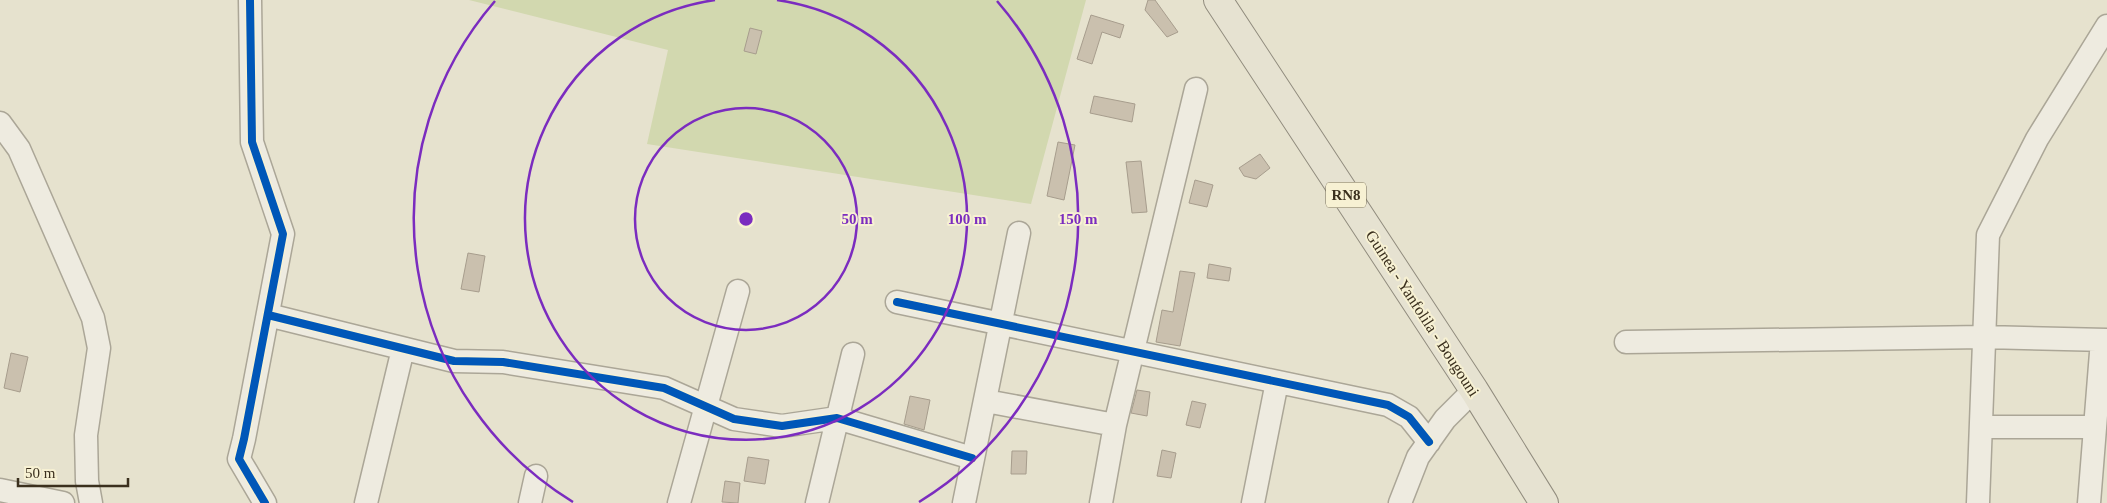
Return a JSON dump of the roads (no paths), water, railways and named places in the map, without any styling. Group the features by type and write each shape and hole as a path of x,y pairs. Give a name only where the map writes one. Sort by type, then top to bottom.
{"main road":[{"name":"Guinea - Yanfolila - Bougouni","path":"1218,0 1474,390 1544,503"}],"street":[{"path":"250,0 252,142 284,234 244,439 238,459 265,503"},
{"path":"1978,503 1988,235 2037,139 2107,26"},
{"path":"1101,503 1116,425 1196,89"},
{"path":"0,123 19,149 93,318 99,348 86,435 87,481 91,503"},
{"path":"964,503 1019,234"},
{"path":"679,503 738,291"},
{"path":"897,302 1388,405 1409,416 1429,442"},
{"path":"268,315 454,361 502,362 664,388 734,419 782,426 836,418 972,458"},
{"path":"1626,342 1984,337 2104,340 2089,503"},
{"path":"366,503 403,349"},
{"path":"817,503 853,354"},
{"path":"1253,503 1277,382"},
{"path":"1400,503 1418,457 1445,419 1474,390"},
{"path":"986,401 1116,425"},
{"path":"1981,427 2095,427"},
{"path":"530,503 536,476"},
{"path":"0,490 63,503"}]}
